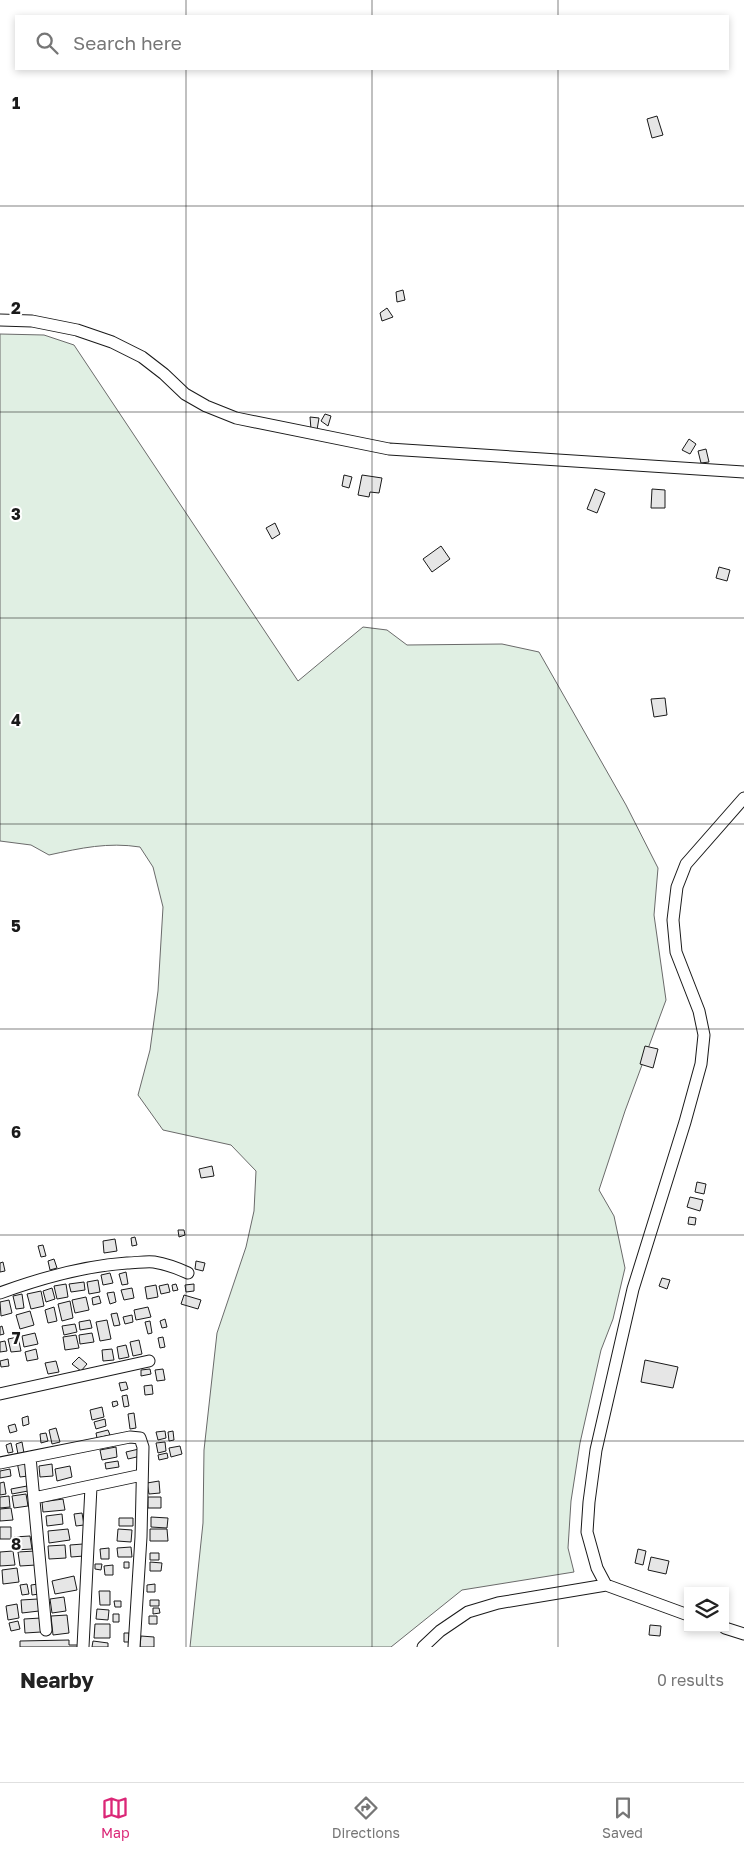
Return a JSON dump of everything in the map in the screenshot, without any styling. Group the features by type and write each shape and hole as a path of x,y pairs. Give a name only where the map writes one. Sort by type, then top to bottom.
{"street":[{"path":"0,320 32,321 77,330 112,342 142,357 185,394 213,409 245,420 389,449 744,472"},
{"path":"606,1585 596,1568 587,1532 596,1450 633,1290 685,1122 701,1064 704,1035 699,1011 676,952 673,920 676,887 686,864 744,798"},
{"path":"0,1293 76,1270 110,1264 153,1262 169,1265 188,1273"},
{"path":"0,1394 149,1361"},
{"path":"0,1463 134,1437 140,1438 142,1442 141,1538 134,1647"},
{"path":"30,1457 46,1630"},
{"path":"34,1498 142,1475"},
{"path":"83,1647 91,1487"},
{"path":"423,1647 440,1631 468,1612 498,1603 606,1585 684,1614"},
{"path":"729,1629 744,1634"}],"green space":[{"path":"0,334 44,335 74,345 298,681 363,627 387,630 407,645 502,644 539,652 626,805 658,868 654,915 666,1000 625,1111 599,1190 614,1216 625,1268 613,1319 601,1350 580,1443 571,1501 568,1548 574,1572 462,1590 391,1647 190,1647 203,1523 204,1450 217,1333 246,1247 254,1211 256,1171 231,1145 163,1130 138,1095 150,1050 158,991 163,907 153,867 140,847 106,845 49,855 31,845 0,841"}],"building":[{"path":"657,116 663,135 652,138 647,119"},
{"path":"403,290 405,300 397,302 396,292"},
{"path":"387,308 393,317 382,321 380,313"},
{"path":"325,414 331,416 328,426 321,421"},
{"path":"310,417 319,418 317,430 311,429"},
{"path":"689,439 696,444 690,454 682,450"},
{"path":"706,449 709,462 701,463 698,451"},
{"path":"344,475 352,477 349,488 342,486"},
{"path":"362,475 382,478 379,493 370,492 369,497 358,495"},
{"path":"595,489 605,493 597,513 587,509"},
{"path":"652,489 665,490 665,508 651,508"},
{"path":"275,523 280,534 272,539 266,528"},
{"path":"441,546 450,559 432,572 423,559"},
{"path":"719,567 730,570 727,581 716,578"},
{"path":"665,698 667,715 654,717 651,699"},
{"path":"645,1046 658,1049 653,1068 640,1064"},
{"path":"212,1166 214,1176 201,1178 199,1169"},
{"path":"697,1182 706,1184 704,1194 695,1192"},
{"path":"690,1197 703,1200 700,1211 687,1207"},
{"path":"689,1217 696,1218 695,1225 688,1224"},
{"path":"178,1230 184,1230 185,1235 179,1237"},
{"path":"135,1237 137,1245 132,1246 131,1238"},
{"path":"115,1239 117,1251 104,1253 103,1241"},
{"path":"43,1245 46,1256 41,1257 38,1246"},
{"path":"54,1259 57,1268 50,1270 48,1261"},
{"path":"196,1261 205,1263 203,1271 195,1269"},
{"path":"3,1262 5,1271 0,1272 0,1263"},
{"path":"126,1272 128,1284 122,1285 119,1274"},
{"path":"110,1273 113,1283 103,1285 101,1275"},
{"path":"662,1278 670,1280 667,1289 659,1286"},
{"path":"98,1280 100,1292 89,1294 87,1282"},
{"path":"84,1282 85,1290 71,1292 69,1284"},
{"path":"66,1284 68,1297 57,1299 54,1286"},
{"path":"168,1284 170,1292 161,1294 159,1286"},
{"path":"176,1284 178,1290 173,1291 172,1285"},
{"path":"194,1284 194,1291 186,1292 185,1285"},
{"path":"156,1285 158,1297 147,1299 145,1287"},
{"path":"52,1288 55,1299 46,1302 43,1291"},
{"path":"132,1288 134,1298 124,1300 121,1290"},
{"path":"41,1291 44,1306 31,1309 27,1294"},
{"path":"114,1292 116,1302 110,1304 107,1293"},
{"path":"22,1294 24,1308 16,1309 13,1296"},
{"path":"184,1295 201,1300 198,1309 181,1304"},
{"path":"99,1296 101,1303 93,1305 92,1298"},
{"path":"86,1297 89,1310 75,1313 72,1300"},
{"path":"9,1300 12,1313 1,1316 0,1302"},
{"path":"70,1301 73,1318 62,1321 58,1304"},
{"path":"54,1307 57,1321 48,1323 45,1310"},
{"path":"148,1307 151,1317 136,1320 134,1310"},
{"path":"30,1311 34,1325 20,1329 16,1315"},
{"path":"117,1313 120,1325 114,1326 111,1314"},
{"path":"132,1315 133,1322 125,1324 123,1317"},
{"path":"165,1319 167,1327 162,1328 160,1321"},
{"path":"90,1320 92,1328 80,1330 79,1322"},
{"path":"107,1320 111,1339 100,1341 96,1322"},
{"path":"150,1321 152,1333 148,1334 145,1322"},
{"path":"75,1324 77,1332 64,1335 62,1326"},
{"path":"2,1326 4,1334 0,1335 0,1327"},
{"path":"35,1333 38,1344 24,1347 22,1336"},
{"path":"92,1333 94,1342 80,1344 79,1335"},
{"path":"76,1335 79,1348 65,1350 63,1337"},
{"path":"18,1337 21,1351 11,1352 8,1339"},
{"path":"163,1337 165,1347 160,1348 158,1338"},
{"path":"139,1340 142,1354 133,1356 130,1342"},
{"path":"5,1341 7,1351 0,1352 0,1342"},
{"path":"126,1345 129,1357 119,1359 117,1347"},
{"path":"36,1349 38,1359 27,1361 25,1352"},
{"path":"112,1349 114,1360 103,1361 102,1350"},
{"path":"79,1357 87,1364 81,1371 72,1364"},
{"path":"8,1359 9,1366 1,1367 0,1361"},
{"path":"645,1360 678,1367 673,1388 641,1382"},
{"path":"56,1361 59,1372 48,1374 45,1363"},
{"path":"150,1369 151,1374 141,1376 141,1370"},
{"path":"163,1369 165,1380 157,1381 155,1370"},
{"path":"126,1382 128,1389 121,1391 119,1383"},
{"path":"152,1385 153,1394 145,1395 144,1386"},
{"path":"127,1395 129,1406 124,1407 122,1396"},
{"path":"117,1401 118,1405 113,1407 112,1402"},
{"path":"102,1407 104,1417 92,1420 90,1410"},
{"path":"134,1413 136,1428 130,1429 128,1414"},
{"path":"28,1416 29,1424 23,1426 22,1418"},
{"path":"105,1419 106,1426 96,1429 94,1422"},
{"path":"15,1424 17,1431 10,1433 8,1426"},
{"path":"56,1428 60,1442 52,1444 49,1430"},
{"path":"108,1430 110,1435 97,1438 96,1433"},
{"path":"165,1431 166,1438 158,1440 156,1432"},
{"path":"173,1431 174,1440 169,1441 168,1432"},
{"path":"46,1433 48,1441 41,1443 40,1434"},
{"path":"22,1442 24,1453 18,1454 16,1444"},
{"path":"165,1442 166,1451 158,1453 156,1443"},
{"path":"11,1443 13,1452 8,1453 6,1445"},
{"path":"180,1446 182,1454 171,1457 169,1448"},
{"path":"116,1447 117,1457 102,1460 100,1450"},
{"path":"139,1449 141,1456 128,1459 126,1452"},
{"path":"167,1453 168,1458 159,1460 158,1455"},
{"path":"25,1461 28,1476 20,1477 17,1462"},
{"path":"118,1461 119,1467 106,1469 105,1463"},
{"path":"52,1464 53,1476 40,1477 39,1466"},
{"path":"70,1466 72,1477 57,1481 55,1469"},
{"path":"10,1469 11,1476 0,1478 0,1471"},
{"path":"159,1481 160,1493 149,1494 147,1483"},
{"path":"4,1482 6,1494 0,1495 0,1483"},
{"path":"27,1486 28,1491 12,1494 11,1489"},
{"path":"26,1494 28,1506 14,1508 12,1496"},
{"path":"9,1496 10,1507 0,1508 0,1497"},
{"path":"148,1497 161,1497 161,1508 148,1508"},
{"path":"63,1499 65,1510 43,1512 42,1502"},
{"path":"11,1508 13,1520 0,1521 0,1509"},
{"path":"82,1513 84,1525 76,1526 74,1514"},
{"path":"62,1514 63,1524 47,1526 46,1516"},
{"path":"151,1517 168,1518 167,1528 151,1527"},
{"path":"119,1518 133,1518 133,1526 119,1526"},
{"path":"0,1527 11,1527 11,1539 0,1539"},
{"path":"68,1529 70,1540 49,1543 48,1531"},
{"path":"118,1529 132,1530 131,1542 117,1541"},
{"path":"150,1529 167,1529 168,1541 150,1541"},
{"path":"30,1536 32,1549 15,1550 14,1537"},
{"path":"83,1544 84,1556 71,1557 70,1545"},
{"path":"65,1545 66,1558 49,1559 48,1546"},
{"path":"131,1547 132,1557 118,1557 117,1548"},
{"path":"109,1548 109,1559 101,1559 100,1549"},
{"path":"638,1549 646,1551 643,1565 635,1563"},
{"path":"13,1551 15,1565 0,1566 0,1552"},
{"path":"35,1551 36,1565 20,1566 18,1552"},
{"path":"150,1553 159,1553 159,1560 150,1560"},
{"path":"651,1557 669,1561 666,1574 648,1570"},
{"path":"124,1562 129,1562 129,1568 124,1568"},
{"path":"150,1562 162,1563 161,1571 150,1571"},
{"path":"95,1564 102,1564 101,1570 95,1569"},
{"path":"113,1565 113,1575 105,1575 104,1566"},
{"path":"17,1568 19,1582 3,1584 2,1570"},
{"path":"74,1576 77,1590 55,1594 52,1581"},
{"path":"27,1584 29,1594 22,1595 20,1585"},
{"path":"38,1584 39,1594 32,1595 31,1585"},
{"path":"155,1584 155,1592 147,1592 147,1585"},
{"path":"99,1591 110,1591 110,1605 100,1605"},
{"path":"64,1597 66,1611 52,1613 50,1599"},
{"path":"38,1599 39,1611 22,1613 21,1600"},
{"path":"150,1600 159,1600 159,1606 150,1606"},
{"path":"114,1601 121,1601 121,1607 115,1607"},
{"path":"17,1604 19,1618 8,1620 6,1606"},
{"path":"153,1608 159,1608 160,1613 153,1614"},
{"path":"97,1609 109,1610 108,1620 96,1619"},
{"path":"113,1614 119,1614 119,1622 113,1622"},
{"path":"67,1615 69,1633 53,1635 51,1616"},
{"path":"149,1616 157,1616 157,1624 149,1624"},
{"path":"41,1618 41,1632 25,1633 24,1619"},
{"path":"18,1621 20,1629 11,1631 9,1623"},
{"path":"95,1624 110,1624 110,1638 94,1638"},
{"path":"650,1625 661,1626 660,1636 649,1635"},
{"path":"124,1633 129,1633 129,1642 124,1642"},
{"path":"141,1636 154,1637 154,1647 140,1647"},
{"path":"69,1640 69,1645 78,1645 78,1647 20,1647 20,1641"},
{"path":"93,1641 108,1643 108,1647 92,1647"}]}
